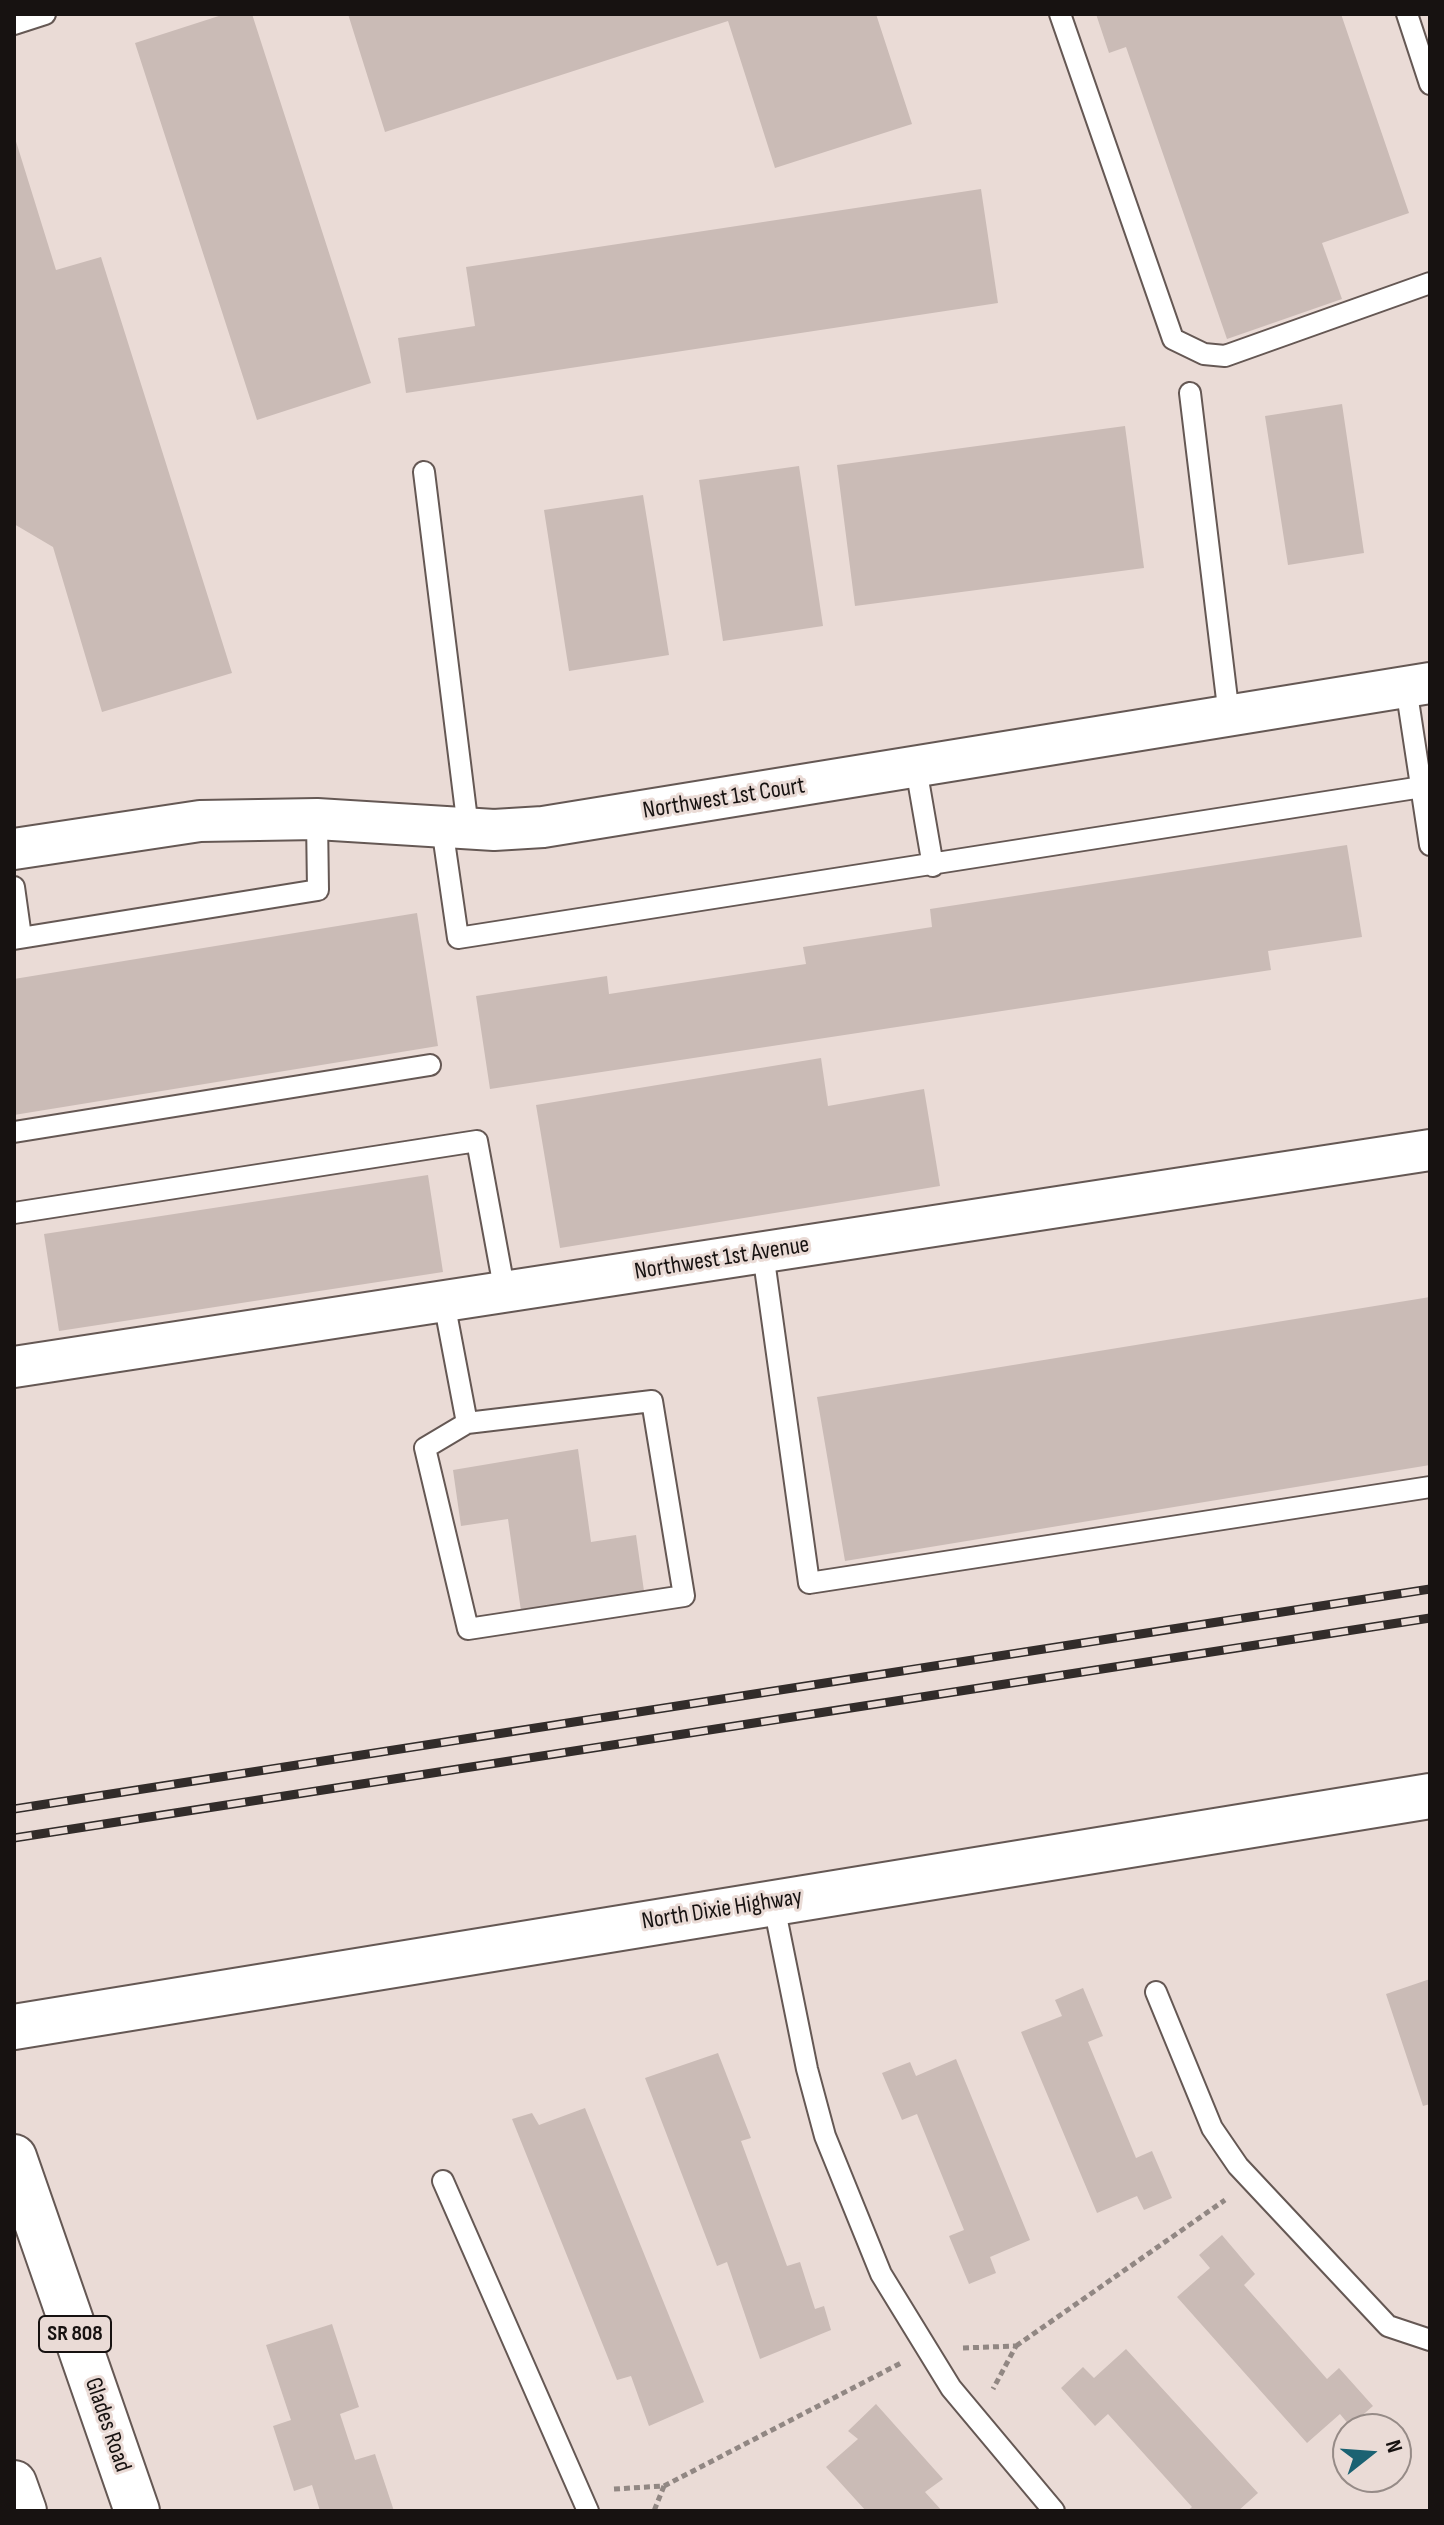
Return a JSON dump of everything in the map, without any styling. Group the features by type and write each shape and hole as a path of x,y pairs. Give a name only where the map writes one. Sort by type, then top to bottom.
{"main road":[{"name":"North Dixie Highway","path":"14,2027 1430,1796"},
{"name":"Glades Road","path":"14,2157 137,2511"},
{"path":"14,2483 24,2511"}],"street":[{"name":"Northwest 1st Court","path":"14,849 200,821 317,819 531,828 591,821 1418,685"},
{"name":"Northwest 1st Avenue","path":"14,1367 1430,1150"}],"lane":[{"path":"14,24 45,14"},
{"path":"1060,14 1173,339 1204,354 1225,356 1430,283"},
{"path":"1407,14 1430,84"},
{"path":"1190,393 1229,716"},
{"path":"424,472 455,827 458,938 1422,787"},
{"path":"1418,685 1422,787 1430,845"},
{"path":"916,768 933,866"},
{"path":"14,887 18,938 318,890 317,819"},
{"path":"14,1132 430,1065"},
{"path":"14,1213 477,1141 505,1293"},
{"path":"763,1253 809,1583 1430,1487"},
{"path":"444,1302 467,1423"},
{"path":"652,1401 684,1596 468,1629 425,1448 467,1423 652,1401"},
{"path":"773,1901 807,2069 825,2136 881,2274 926,2350 976,2421 1054,2511"},
{"path":"1156,1992 1212,2128 1252,2181 1388,2326 1430,2340"},
{"path":"443,2181 577,2492 588,2511"}],"path":[{"path":"976,2421 1016,2346 1252,2181"},
{"path":"577,2492 664,2486 926,2350 1016,2346"},
{"path":"654,2511 664,2486"}],"building":[{"path":"225,14 252,14 371,383 257,420 135,43"},
{"path":"348,14 876,14 912,124 775,168 728,21 385,132"},
{"path":"1096,14 1341,14 1409,213 1322,243 1342,299 1227,339 1126,47 1109,53"},
{"path":"14,135 56,270 101,257 232,673 102,712 53,547 14,524"},
{"path":"981,189 998,303 406,393 398,338 475,326 466,267"},
{"path":"1342,404 1364,553 1288,565 1265,416"},
{"path":"1125,426 1144,568 855,606 837,465"},
{"path":"799,466 823,626 723,641 699,480"},
{"path":"643,495 669,655 569,671 544,510"},
{"path":"1347,845 1362,937 1268,951 1271,970 490,1089 476,996 607,976 609,994 806,964 803,947 932,927 930,909"},
{"path":"417,913 438,1046 14,1115 14,979"},
{"path":"821,1058 828,1106 924,1089 940,1186 560,1248 536,1105"},
{"path":"428,1175 443,1272 59,1331 44,1234"},
{"path":"1430,1297 1430,1465 845,1561 817,1397"},
{"path":"578,1449 591,1542 636,1535 644,1591 521,1611 508,1519 461,1526 453,1470"},
{"path":"1430,1979 1430,2104 1423,2106 1386,1994"},
{"path":"1083,1988 1103,2036 1088,2042 1136,2158 1152,2151 1172,2198 1144,2210 1137,2196 1097,2213 1021,2032 1062,2016 1055,2000"},
{"path":"718,2053 751,2138 741,2141 787,2266 800,2262 815,2309 824,2306 831,2330 760,2359 727,2262 717,2266 645,2078"},
{"path":"956,2059 1030,2240 990,2257 996,2273 969,2284 949,2236 964,2230 917,2114 902,2120 882,2073 910,2062 916,2076"},
{"path":"585,2108 704,2402 649,2426 631,2376 617,2380 512,2119 532,2113 539,2125"},
{"path":"1222,2235 1255,2274 1244,2285 1327,2379 1339,2368 1373,2406 1365,2413 1332,2413 1332,2421 1307,2443 1177,2297 1210,2268 1199,2255"},
{"path":"332,2324 359,2407 340,2414 355,2460 375,2454 394,2511 320,2511 312,2485 294,2491 273,2426 291,2420 266,2345"},
{"path":"1126,2349 1258,2493 1238,2511 1187,2511 1192,2507 1108,2414 1095,2426 1061,2388 1083,2367 1094,2378"},
{"path":"876,2404 943,2479 925,2492 942,2511 866,2511 826,2467 858,2439 848,2431"}],"railway":[{"path":"14,1809 1430,1589"},
{"path":"14,1838 1430,1618"}]}
